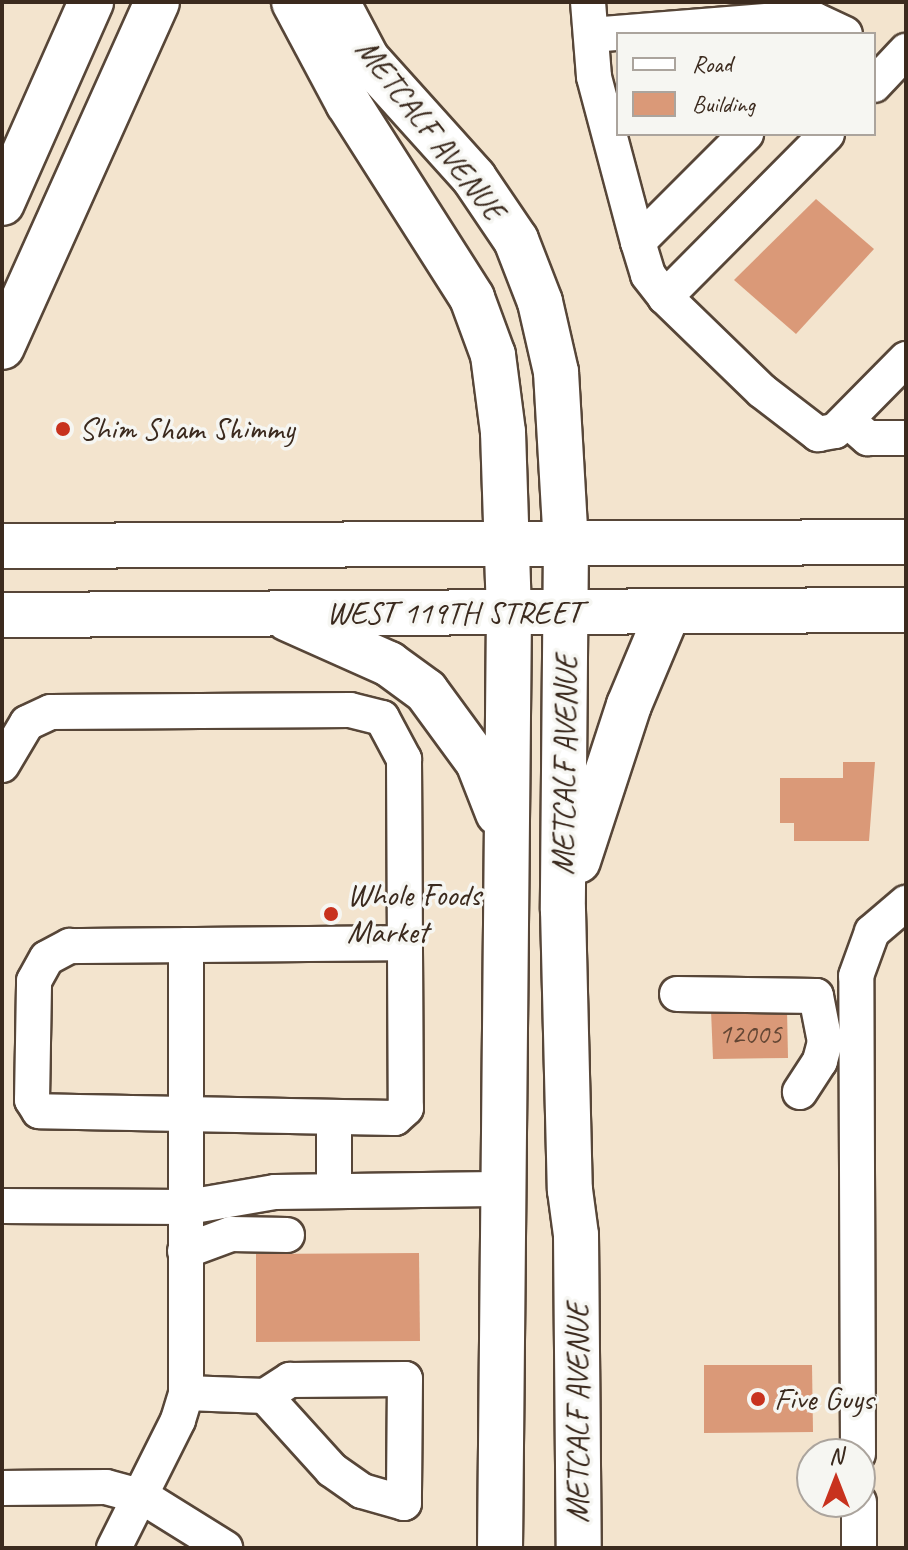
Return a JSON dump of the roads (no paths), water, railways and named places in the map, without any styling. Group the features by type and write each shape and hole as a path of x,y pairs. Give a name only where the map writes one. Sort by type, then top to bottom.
{"main road":[{"path":"2,203 91,2"},
{"path":"2,347 157,2"},
{"name":"METCALF AVENUE","path":"294,2 348,103 472,298 493,355 503,432 509,612 500,1548"},
{"name":"METCALF AVENUE","path":"337,2 367,59 474,178 516,240 540,302 556,372 566,543 563,910 570,1190 576,1235 579,1548"},
{"path":"2,546 906,542"},
{"name":"WEST 119TH STREET","path":"2,615 906,610"},
{"path":"563,910 629,705 668,612"},
{"path":"275,613 389,664 426,691 478,762 506,834"}],"lane":[{"path":"841,32 815,20 790,18 590,18 596,89 648,275 665,297 762,391 818,434 835,431 906,359"},
{"path":"638,242 744,136"},
{"path":"665,297 825,136"},
{"path":"847,420 868,438 906,438"},
{"path":"2,765 27,723 51,712 350,710 382,718 398,739 404,759 406,1108 395,1118 53,1115 39,1111 32,1100 34,981 47,958 70,946 405,943"},
{"path":"858,1438 856,976 872,932 906,903"},
{"path":"114,1548 143,1497 186,1393 186,945"},
{"path":"677,994 816,996 823,1011 825,1042 815,1071 800,1092"},
{"path":"334,1118 334,1191"},
{"path":"2,1206 188,1207 275,1192 503,1189"},
{"path":"185,1251 231,1234 287,1235"},
{"path":"186,1393 265,1396 290,1380 405,1379 404,1503 362,1491 332,1470 265,1396"},
{"path":"2,1488 106,1487 143,1497 221,1546 251,1548"},
{"path":"859,1518 859,1548"}],"place":[{"name":"Shim Sham Shimmy","path":"63,429"},
{"name":"Whole Foods Market","path":"331,914"},
{"name":"Five Guys","path":"758,1399"}]}
